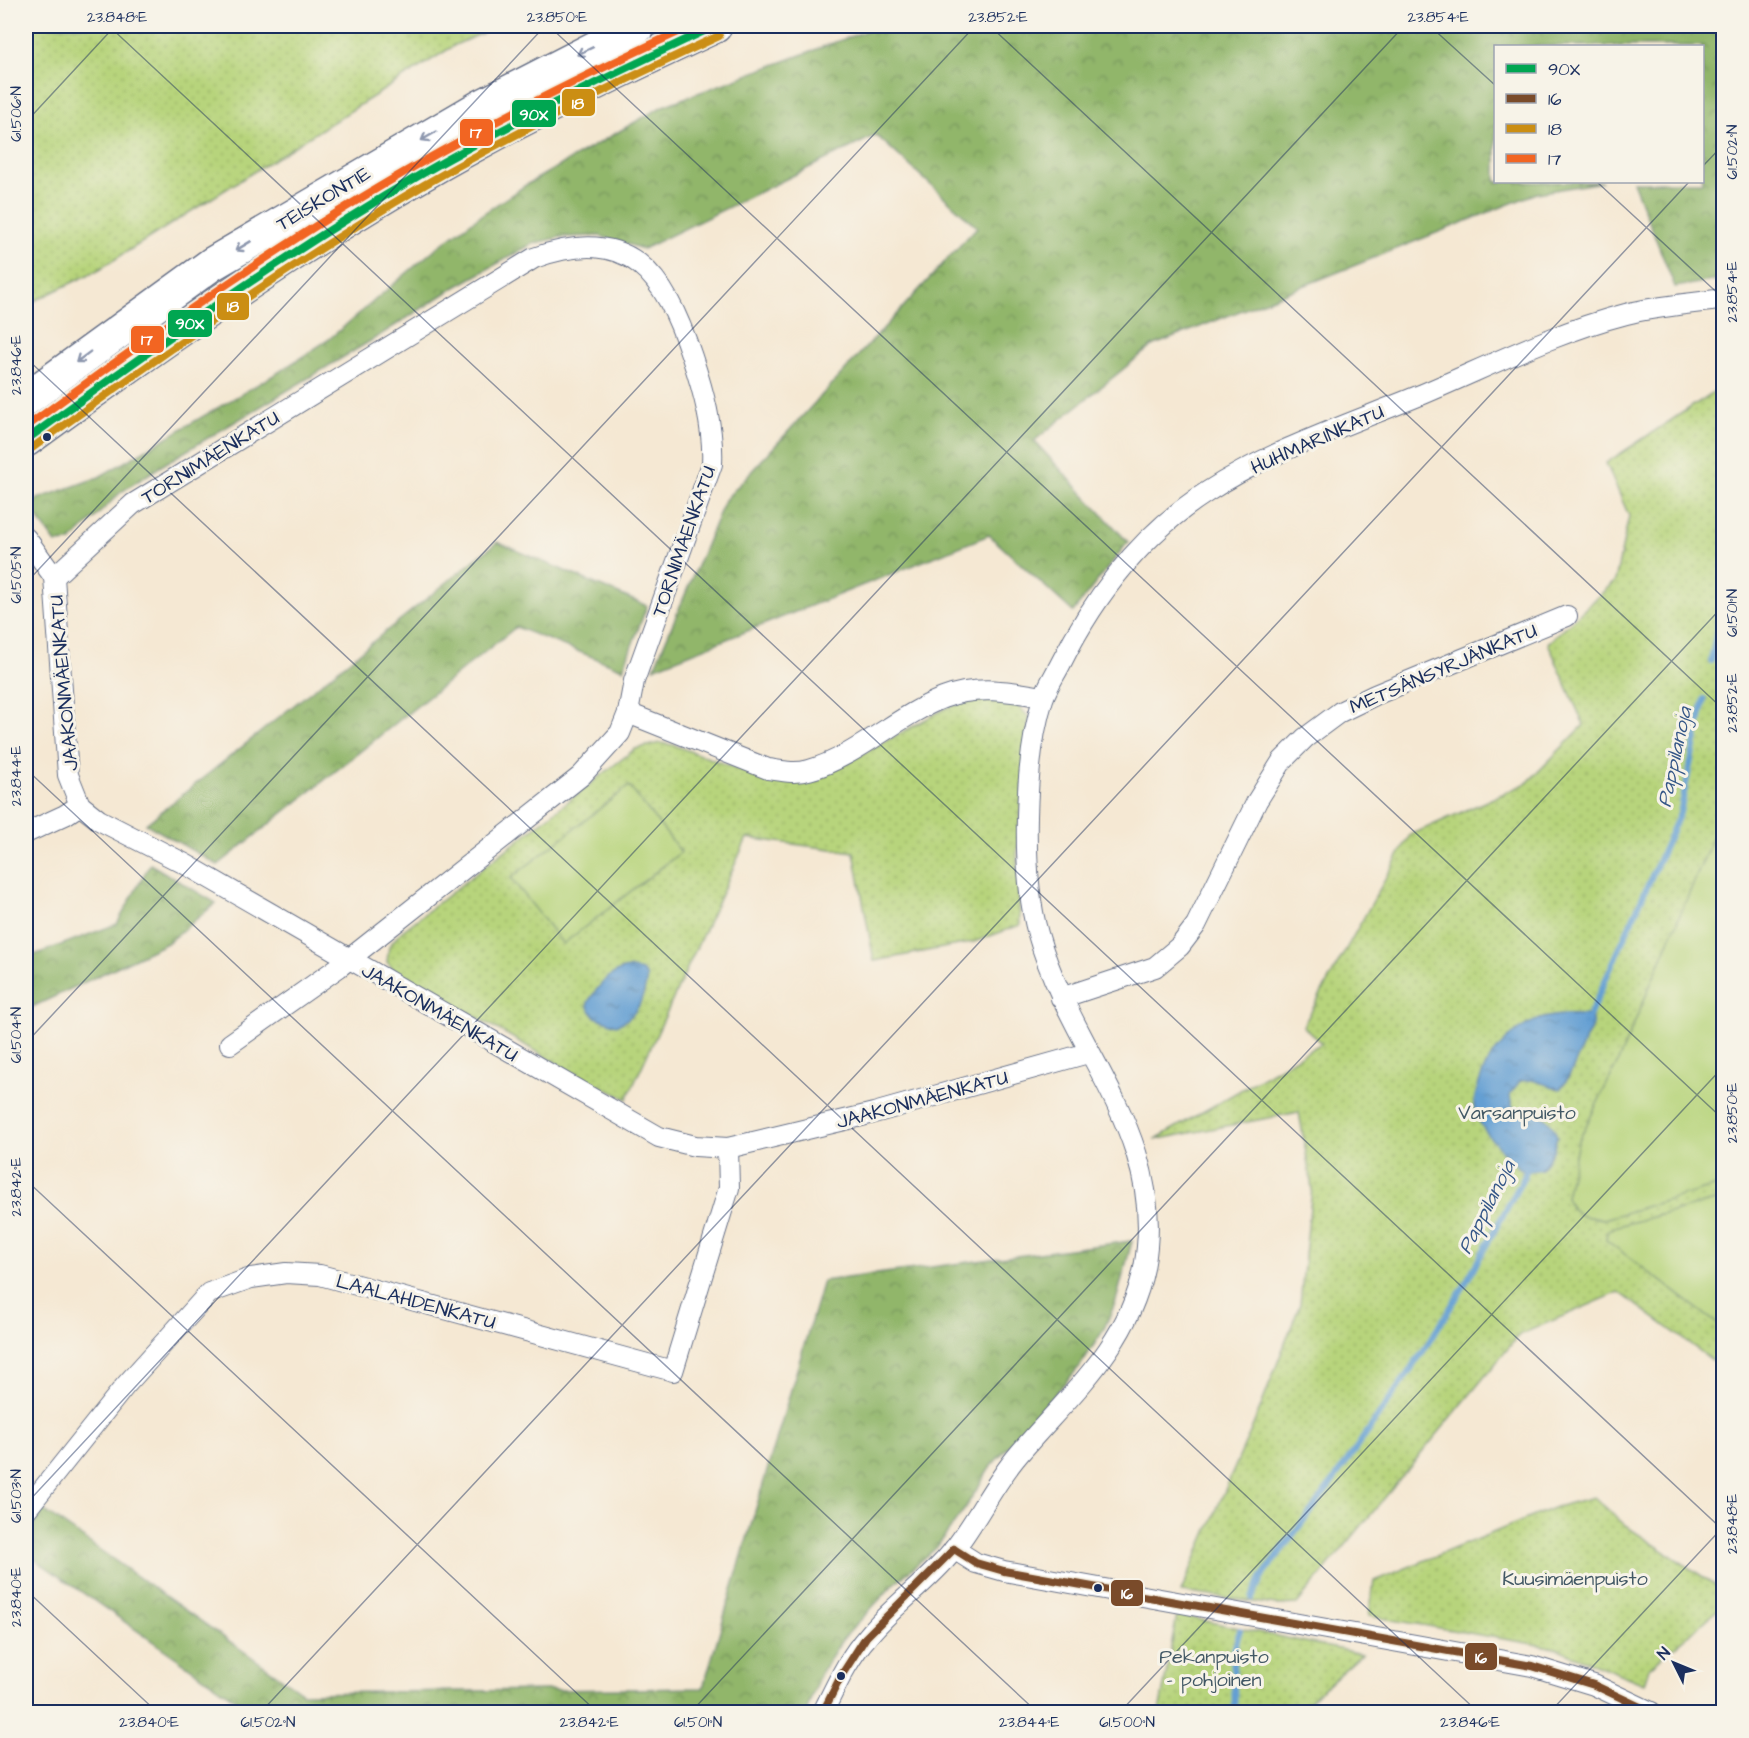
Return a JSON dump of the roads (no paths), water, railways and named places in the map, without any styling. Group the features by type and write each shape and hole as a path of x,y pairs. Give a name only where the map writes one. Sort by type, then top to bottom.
{"highway":[{"name":"TEISKONTIE","path":"26,399 212,264 480,107 638,26"},
{"name":"TEISKONTIE","path":"26,440 218,303 363,212 498,132 580,89 715,26"}],"street":[{"name":"TORNIMÄENKATU","path":"54,577 134,504 534,258 568,248 600,247 615,250 637,262 657,280 674,311 698,373 713,447 712,464 634,681 628,713 612,745 582,776 349,960 230,1044"},
{"name":"HUHMARINKATU","path":"823,1713 841,1676 866,1637 954,1549 1011,1464 1108,1353 1131,1311 1138,1291 1146,1250 1147,1212 1143,1171 1133,1138 1061,998 1036,929 1028,868 1031,767 1043,697 1079,627 1122,567 1148,538 1205,493 1282,451 1553,340 1623,315 1724,299"},
{"name":"JAAKONMÄENKATU","path":"26,538 54,577 68,775 80,805 99,820 185,864 659,1137 695,1146 728,1148 843,1121 1088,1053"},
{"name":"METSÄNSYRJÄNKATU","path":"1061,998 1155,967 1180,946 1196,925 1257,801 1281,761 1305,738 1340,712 1375,695 1567,616"},
{"path":"628,713 768,769 793,773 810,770 838,757 945,697 1000,689 1043,697"},
{"path":"26,833 80,805"},
{"name":"LAALAHDENKATU","path":"26,1510 126,1386 209,1293 251,1278 286,1273 320,1275 673,1371 729,1188 728,1148"},
{"path":"954,1549 976,1563 1004,1571 1532,1666 1594,1685 1652,1713"}],"water":[{"path":"629,968 642,971 647,977 642,999 635,1012 624,1022 616,1025 595,1017 588,1007 592,996 610,976"},
{"path":"1591,1015 1593,1026 1560,1089 1532,1080 1520,1081 1510,1094 1512,1105 1516,1110 1544,1117 1551,1124 1557,1136 1553,1151 1542,1169 1524,1172 1494,1142 1476,1115 1474,1100 1480,1080 1499,1047 1518,1030 1553,1016"}],"waterway":[{"name":"Pappilanoja","path":"1711,661 1724,593"},
{"name":"Pappilanoja","path":"1587,1021 1680,813 1704,699"},
{"name":"Pappilanoja","path":"1252,1598 1261,1578 1334,1480 1422,1353 1464,1286 1524,1177 1528,1165"},
{"name":"Pappilanoja","path":"1235,1712 1233,1653 1240,1630"}],"park label":[{"name":"Varsanpuisto","path":"1517,1112"},
{"name":"Kuusimäenpuisto","path":"1575,1578"},
{"name":"Pekanpuisto - pohjoinen","path":"1214,1668"}]}
